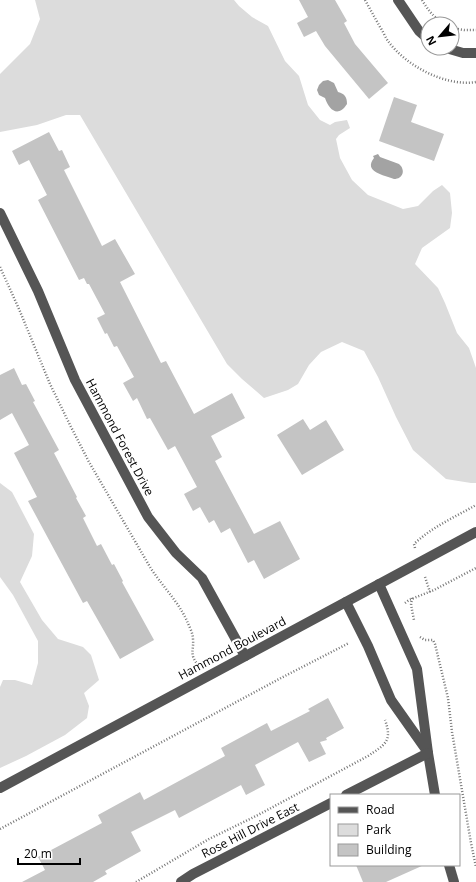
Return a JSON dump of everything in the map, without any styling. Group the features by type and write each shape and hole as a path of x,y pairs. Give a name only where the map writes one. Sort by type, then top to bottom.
{"street":[{"path":"398,0 420,32"},
{"path":"460,52 476,53"},
{"name":"Hammond Forest Drive","path":"0,212 38,291 75,380 148,517 176,553 202,578 245,656"},
{"name":"Hammond Boulevard","path":"0,788 476,532"},
{"path":"379,584 417,669 435,794"},
{"path":"346,602 391,700 428,753"},
{"path":"348,794 428,753"},
{"name":"Rose Hill Drive East","path":"181,882 193,874 330,804"},
{"path":"450,866 454,882"}],"path":[{"path":"365,0 388,40 403,58 431,75 442,79 457,82 476,82"},
{"path":"422,0 434,16"},
{"path":"460,29 476,30"},
{"path":"0,267 50,384 70,426 150,568 181,610 188,623 193,638 193,659 207,676"},
{"path":"392,612 408,600 434,590 476,568"},
{"path":"412,598 412,616 415,623"},
{"path":"0,829 267,685 353,641 362,634"},
{"path":"419,634 421,638 433,640 435,644 448,698 452,732 476,867"},
{"path":"136,882 209,839 368,756 385,744 388,736 384,717"}],"green space":[{"path":"35,0 234,0 252,17 268,26 285,61 299,76 308,105 320,120 330,125 335,122 347,120 350,128 339,135 336,139 340,158 352,180 368,195 403,209 418,206 433,191 442,185 450,193 452,213 450,228 422,248 415,264 438,288 457,333 469,348 476,368 476,483 446,479 413,450 364,351 342,342 321,352 309,365 298,384 288,390 264,398 242,379 227,364 80,115 66,115 37,125 0,132 0,74 30,44 40,19"},
{"path":"0,483 12,492 34,534 32,556 20,582 42,620 58,639 83,647 91,655 99,680 84,693 89,706 87,718 65,735 0,768 0,687 3,680 15,680 32,685 38,663 38,641 13,595 0,577"}],"shaded area":[{"path":"328,80 334,83 338,92 346,98 347,104 340,111 334,111 331,109 325,98 319,95 317,90 323,81"},
{"path":"378,154 380,157 401,166 403,171 400,178 394,179 373,170 371,163 374,158 373,156"}],"building":[{"path":"299,0 335,0 347,21 344,23 355,44 388,83 369,99 325,46 316,31 304,37 297,23 308,17"},
{"path":"394,97 417,105 411,122 444,134 434,161 379,141"},
{"path":"49,132 59,151 62,150 70,167 64,170 102,246 115,239 135,274 120,282 161,363 166,361 194,414 232,393 245,418 211,436 222,457 215,461 254,534 280,521 300,559 264,579 254,560 248,563 230,528 221,533 214,520 209,523 200,507 193,511 184,494 197,487 175,446 168,450 150,418 147,419 137,398 133,401 123,383 134,377 117,346 114,347 97,318 105,314 89,284 87,284 84,278 79,280 38,200 47,195 29,160 19,165 12,151"},
{"path":"14,368 22,385 26,384 35,401 33,402 59,450 54,453 86,516 83,518 97,546 101,544 112,565 114,564 123,581 122,582 154,640 120,659 87,601 83,603 28,501 37,497 14,453 29,445 12,413 0,420 0,375"},
{"path":"303,419 310,430 326,420 344,450 302,475 277,435"},
{"path":"328,698 344,728 326,738 327,740 320,742 326,754 309,762 298,742 255,765 265,785 246,795 241,785 179,818 175,810 131,832 141,851 105,871 107,874 93,882 22,882 45,870 38,857 102,823 98,815 140,792 144,800 225,756 221,748 267,723 271,731 310,711 308,709"},
{"path":"356,866 422,866 386,882 363,882"}]}
